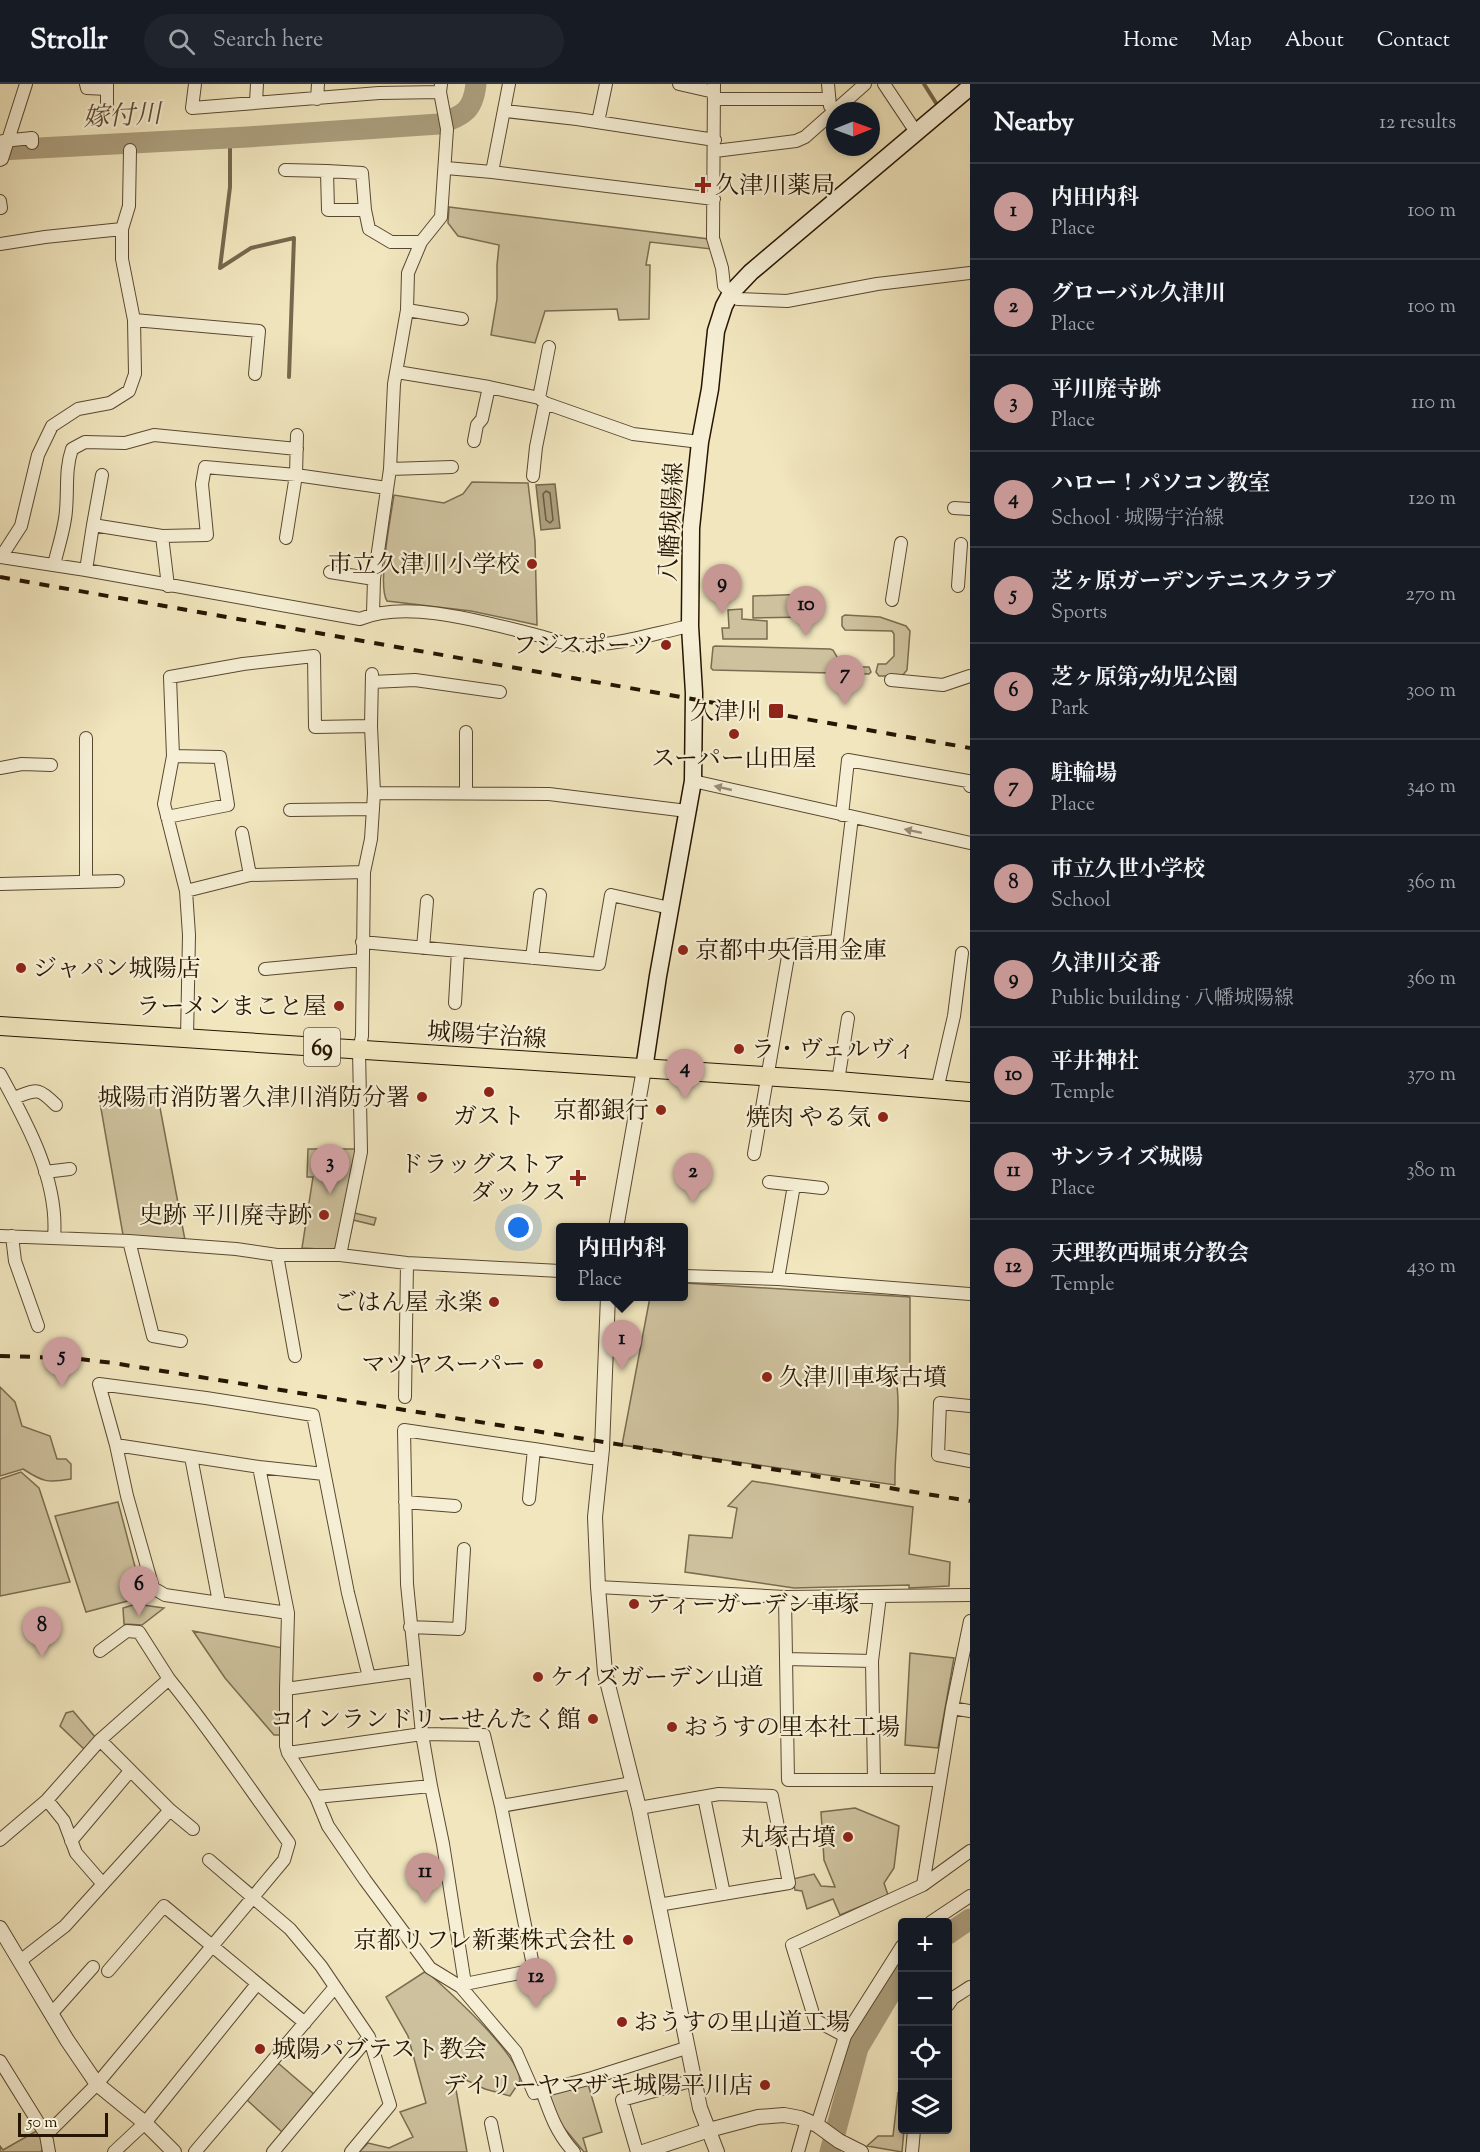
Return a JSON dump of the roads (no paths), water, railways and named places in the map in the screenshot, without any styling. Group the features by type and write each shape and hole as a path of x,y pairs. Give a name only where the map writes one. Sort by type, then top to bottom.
{"main road":[{"name":"八幡城陽線","path":"644,1069 693,781 691,528 700,442 710,389 716,332 724,306 731,293 751,272 970,87"},
{"name":"城陽宇治線","path":"0,1026 838,1081 970,1092"}],"street":[{"path":"1,159 4,141 26,84"},
{"path":"86,84 87,88 107,86 107,110"},
{"path":"195,84 192,108 317,99 379,89 440,88 447,129 441,217 421,242 408,273 407,310 394,384 390,469 374,579 373,614"},
{"path":"256,102 257,84"},
{"path":"317,99 318,84"},
{"path":"492,172 509,84"},
{"path":"598,122 606,84"},
{"path":"679,84 714,92 828,99"},
{"path":"828,84 829,102"},
{"path":"844,102 865,84"},
{"path":"884,84 916,132"},
{"path":"714,92 713,238 722,268 724,286 738,299 787,301 877,284 970,273"},
{"path":"505,111 598,122 715,146 796,141 805,137 826,118"},
{"path":"4,141 32,138 32,143"},
{"path":"130,150 129,206 122,229 122,259 134,320 135,374 129,391 110,403 78,409 52,426 38,455 21,526 0,557 360,619 384,611 434,613 575,645 600,644 690,626"},
{"path":"446,168 714,199"},
{"path":"285,170 362,172 369,229 391,242 421,242"},
{"path":"327,171 328,210 365,210"},
{"path":"0,244 122,229"},
{"path":"407,310 462,319"},
{"path":"134,320 259,331 255,374"},
{"path":"533,476 549,346"},
{"path":"397,372 489,387 542,400 633,434 700,442"},
{"path":"474,441 477,425 482,419 489,387"},
{"path":"54,565 66,511 69,458 72,449 85,442 125,443 154,435 297,449"},
{"path":"286,538 296,475 297,435"},
{"path":"93,525 162,536 207,535 202,484 205,466 296,475 387,488"},
{"path":"390,469 452,467"},
{"path":"86,570 102,475"},
{"path":"954,508 970,509"},
{"path":"162,536 168,586"},
{"path":"892,600 901,543"},
{"path":"958,586 961,544"},
{"path":"330,572 374,579"},
{"path":"187,1038 189,935 186,891 165,804 173,756 170,677 243,664 314,656 315,727 371,726"},
{"path":"891,680 943,685 970,676"},
{"path":"340,1256 361,1152 359,1050 362,1036 364,872 371,839 374,793 371,726 372,678 415,680 500,692"},
{"path":"466,732 466,792"},
{"path":"86,738 86,881"},
{"path":"167,817 228,805 220,757 173,756"},
{"path":"754,1154 790,945 837,941 847,816 848,759 968,780 970,786"},
{"path":"0,768 22,764 51,765"},
{"path":"693,781 970,843"},
{"path":"374,793 466,792 559,795 687,811"},
{"path":"290,810 372,809"},
{"path":"242,833 250,875"},
{"path":"186,891 250,875 364,872"},
{"path":"0,884 118,881"},
{"path":"532,958 540,895"},
{"path":"362,942 599,964 611,895 670,908"},
{"path":"423,948 427,902"},
{"path":"455,1002 458,951"},
{"path":"937,1090 954,1016 962,953"},
{"path":"265,969 362,960"},
{"path":"838,1081 848,1018"},
{"path":"617,1223 644,1069"},
{"path":"0,1075 13,1098 45,1172 52,1202 54,1238"},
{"path":"13,1098 35,1090 43,1092 56,1105"},
{"path":"45,1172 70,1169"},
{"path":"769,1182 822,1188"},
{"path":"778,1279 794,1185"},
{"path":"38,1326 6,1236 129,1241 236,1249 277,1255 340,1256 407,1263 556,1271"},
{"path":"129,1241 153,1336 181,1341"},
{"path":"277,1255 295,1356"},
{"path":"405,1396 407,1263"},
{"path":"688,1276 778,1279 970,1294"},
{"path":"608,1301 596,1517 598,1587 605,1673 639,1808 693,2080 700,2108 717,2152"},
{"path":"288,1613 165,1595 153,1588 99,1384 313,1415 348,1593 369,1677"},
{"path":"970,1406 940,1403 939,1455 970,1461"},
{"path":"463,1986 414,1671 410,1628 404,1430 601,1458"},
{"path":"116,1445 259,1467 324,1474"},
{"path":"529,1499 534,1449"},
{"path":"191,1457 219,1602"},
{"path":"259,1467 288,1613 286,1746 288,1753 316,1797 328,1826 364,1880 430,1968 463,1986 516,2052 534,2093 592,2078 686,2048"},
{"path":"405,1502 455,1506"},
{"path":"410,1628 459,1629 464,1549"},
{"path":"598,1587 785,1597 970,1595"},
{"path":"874,1780 872,1661 880,1596"},
{"path":"785,1597 788,1780 940,1780"},
{"path":"923,1885 952,1708 970,1621"},
{"path":"46,2135 97,2084 213,1947 284,1860 289,1843 208,1727 169,1679 139,1632 128,1631 100,1651"},
{"path":"786,1659 872,1661"},
{"path":"286,1689 414,1671"},
{"path":"0,1840 47,1800 100,1740 169,1679"},
{"path":"952,1708 970,1711"},
{"path":"288,1753 422,1734 484,1735 501,1806 534,1970 463,1986"},
{"path":"100,1740 170,1810 193,1829"},
{"path":"71,1841 130,1771"},
{"path":"501,1806 632,1783"},
{"path":"316,1797 431,1786"},
{"path":"639,1808 718,1794 772,1796 789,1883 658,1905"},
{"path":"704,1797 724,1894"},
{"path":"47,1800 64,1821 76,1853 102,1883"},
{"path":"20,1961 65,1926 170,1810"},
{"path":"845,2036 815,2020 792,1945 923,1885 970,1851"},
{"path":"209,1860 290,1929 321,1966 369,2037 390,2106 351,2152"},
{"path":"938,1918 970,1896"},
{"path":"108,1971 164,1906 305,2023"},
{"path":"0,1928 67,2040 97,2084 145,2123 174,2152"},
{"path":"798,2152 845,2036 898,1954"},
{"path":"52,2013 93,1967"},
{"path":"114,2152 145,2123 257,1984"},
{"path":"195,2152 335,1987"},
{"path":"952,1999 970,1987"},
{"path":"273,2152 369,2037"},
{"path":"0,2061 46,2135 48,2151"},
{"path":"637,2152 622,2100 693,2080"},
{"path":"542,2091 553,2123 562,2140 574,2152"},
{"path":"643,2152 758,2116 784,2115 812,2122 834,2138 861,2152"},
{"path":"491,2122 497,2152"},
{"path":"912,2152 914,2134"}],"water":[{"path":"555,484 560,528 541,530 536,485"}],"waterway":[{"name":"嫁付川","path":"0,150 439,124 466,111 475,93 476,84"},
{"path":"924,84 936,103"},
{"path":"230,138 230,187 220,268 251,248 294,238 289,377"},
{"path":"952,1931 970,1919"},
{"path":"830,2152 858,2048 898,1981"}],"railway":[{"path":"0,577 970,748"},
{"path":"0,1356 71,1358 113,1363 970,1501"}],"place":[{"name":"久津川薬局","path":"703,185"},
{"name":"市立久津川小学校","path":"532,564"},
{"name":"久津川交番","path":"722,614"},
{"name":"平井神社","path":"806,636"},
{"name":"フジスポーツ","path":"666,645"},
{"name":"駐輪場","path":"845,705"},
{"name":"久津川","path":"776,711"},
{"name":"スーパー山田屋","path":"734,734"},
{"name":"京都中央信用金庫","path":"683,950"},
{"name":"ジャパン城陽店","path":"21,968"},
{"name":"ラーメンまこと屋","path":"339,1006"},
{"name":"ラ・ヴェルヴィ","path":"739,1049"},
{"name":"ガスト","path":"489,1092"},
{"name":"城陽市消防署久津川消防分署","path":"422,1097"},
{"name":"ハロー！パソコン教室","path":"685,1099"},
{"name":"京都銀行","path":"661,1110"},
{"name":"焼肉 やる気","path":"883,1117"},
{"name":"ドラッグストア ダックス","path":"578,1178"},
{"name":"平川廃寺跡","path":"330,1194"},
{"name":"グローバル久津川","path":"693,1203"},
{"name":"史跡 平川廃寺跡","path":"324,1215"},
{"name":"ごはん屋 永楽","path":"494,1302"},
{"name":"マツヤスーパー","path":"538,1364"},
{"name":"内田内科","path":"622,1370"},
{"name":"久津川車塚古墳","path":"767,1377"},
{"name":"芝ヶ原ガーデンテニスクラブ","path":"62,1387"},
{"name":"ティーガーデン車塚","path":"634,1604"},
{"name":"芝ヶ原第7幼児公園","path":"139,1616"},
{"name":"市立久世小学校","path":"42,1657"},
{"name":"ケイズガーデン山道","path":"538,1677"},
{"name":"コインランドリーせんたく館","path":"593,1719"},
{"name":"おうすの里本社工場","path":"672,1727"},
{"name":"丸塚古墳","path":"848,1837"},
{"name":"サンライズ城陽","path":"425,1903"},
{"name":"京都リフレ新薬株式会社","path":"628,1940"},
{"name":"天理教西堀東分教会","path":"536,2008"},
{"name":"おうすの里山道工場","path":"622,2022"},
{"name":"城陽パブテスト教会","path":"260,2049"},
{"name":"デイリーヤマザキ城陽平川店","path":"765,2085"}]}
